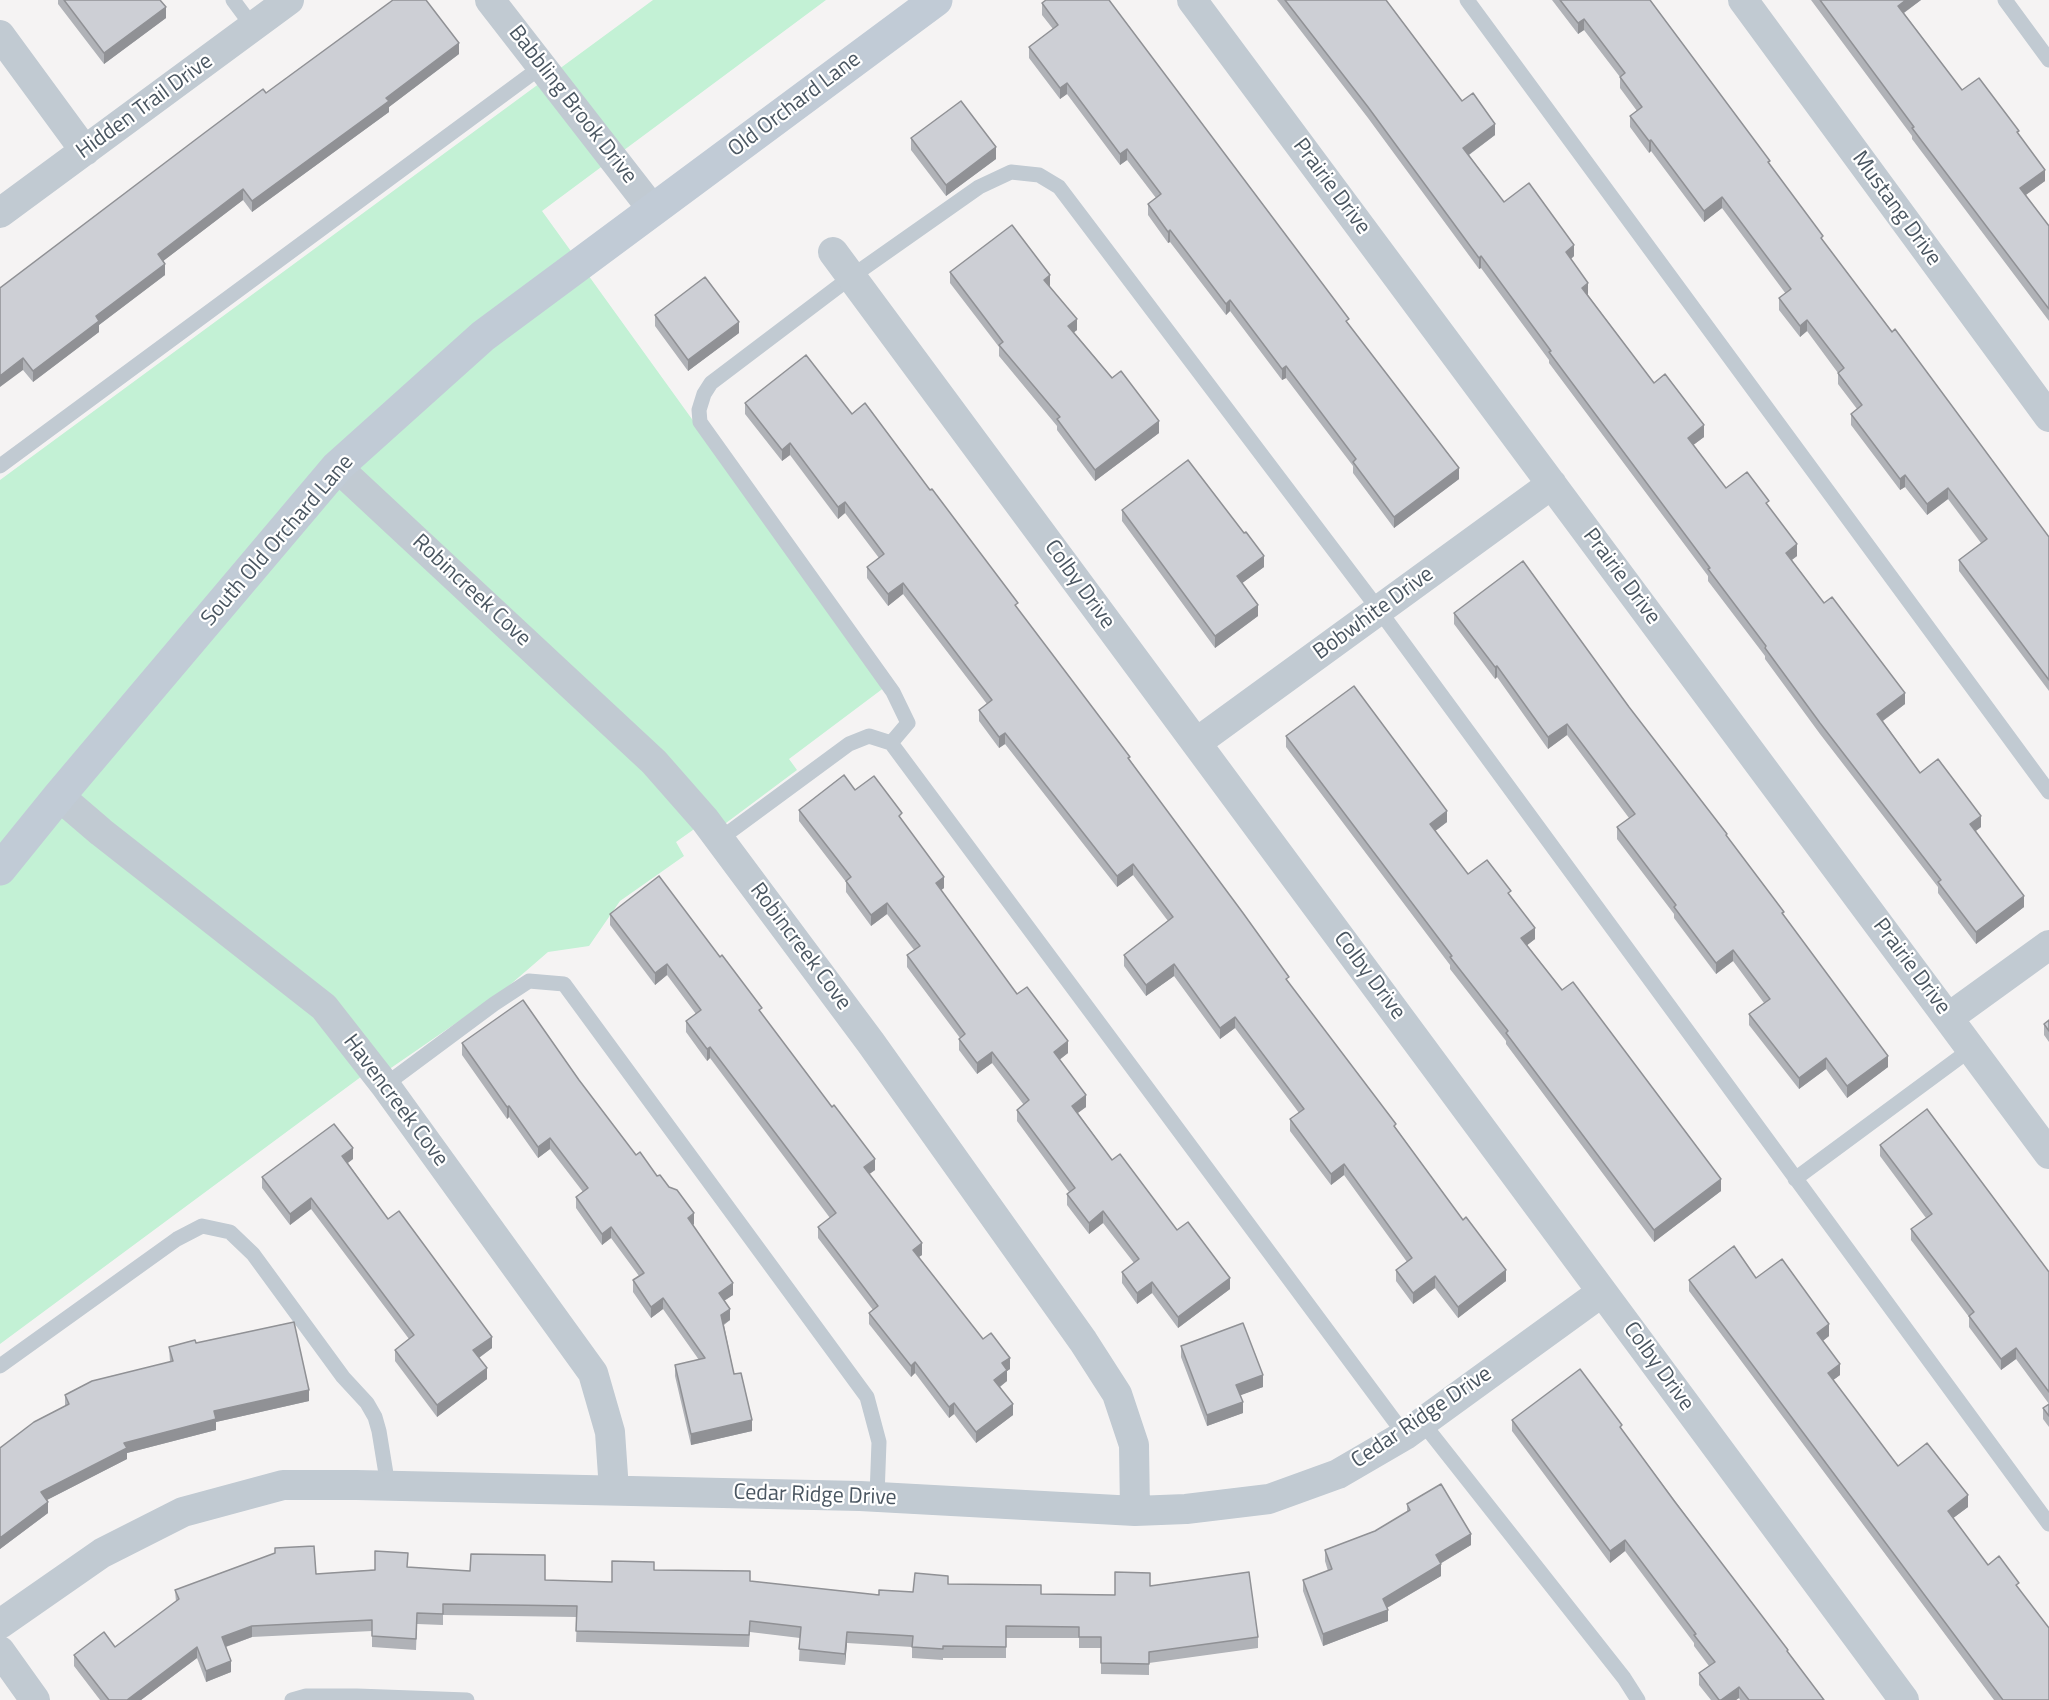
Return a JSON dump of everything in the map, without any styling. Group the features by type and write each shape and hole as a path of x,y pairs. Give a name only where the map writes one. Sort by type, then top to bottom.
{"street":[{"name":"Hidden Trail Drive","path":"0,213 289,0"},
{"name":"Babbling Brook Drive","path":"490,0 653,210"},
{"name":"Old Orchard Lane","path":"653,210 936,0"},
{"name":"Prairie Drive","path":"1192,0 2049,1154"},
{"name":"Mustang Drive","path":"1743,0 2049,417"},
{"path":"0,35 85,151"},
{"name":"South Old Orchard Lane","path":"0,869 58,796 337,467 483,336 653,210"},
{"name":"Colby Drive","path":"833,252 1905,1700"},
{"name":"Robincreek Cove","path":"337,467 654,762 720,839 877,1052 1083,1341 1118,1394 1134,1445 1135,1512"},
{"name":"Bobwhite Drive","path":"1196,743 1552,484"},
{"name":"Havencreek Cove","path":"58,796 324,1007 385,1085 593,1372 610,1432 614,1490"},
{"path":"1948,1018 2049,945"},
{"name":"Cedar Ridge Drive","path":"0,1624 102,1553 183,1512 283,1485 876,1496 1135,1512 1186,1509 1269,1499 1338,1474 1414,1429 1602,1292"},
{"path":"0,1651 35,1700"}],"lane":[{"path":"233,0 253,27"},
{"path":"1467,0 2049,792"},
{"path":"2005,0 2049,60"},
{"path":"0,466 541,67"},
{"path":"891,743 908,723 893,692 700,422 699,410 704,394 711,383 851,277 979,187 1011,172 1039,175 1059,187 1379,610 2049,1524"},
{"path":"720,839 849,744 869,736 891,743 1414,1429 1624,1678 1638,1700"},
{"path":"385,1085 494,1004 529,981 564,984 867,1397 879,1442 876,1496"},
{"path":"1795,1179 1971,1049"},
{"path":"0,1366 177,1239 202,1226 230,1232 253,1254 343,1377 367,1403 375,1417 379,1431 388,1486"},
{"path":"292,1700 306,1696 357,1696 467,1700"}],"green space":[{"path":"653,0 826,0 542,211 885,687 789,759 797,770 722,826 714,815 676,842 684,856 620,901 589,946 548,952 504,990 388,1070 381,1062 0,1344 0,480"}],"building":[{"path":"64,0 160,0 166,7 104,53"},
{"path":"393,0 426,0 459,43 386,98 389,101 252,201 243,189 158,254 165,264 96,316 99,321 33,371 23,358 0,376 0,288 263,89 266,93"},
{"path":"1046,0 1109,0 1349,319 1346,321 1459,468 1394,517 1353,462 1356,459 1286,366 1282,369 1230,300 1226,304 1170,230 1168,232 1148,204 1161,194 1127,149 1120,154 1067,83 1060,88 1029,47 1058,25 1042,3"},
{"path":"1285,0 1386,0 1462,101 1473,93 1495,124 1463,148 1504,202 1529,183 1574,245 1566,252 1588,283 1582,288 1654,383 1665,374 1704,425 1688,438 1726,488 1747,472 1769,501 1766,503 1797,544 1786,553 1824,603 1832,597 1905,693 1877,714 1920,773 1938,759 1981,816 1970,824 2024,896 1976,932 1938,882 1941,880 1820,723 1708,569 1710,568 1549,352 1551,351 1481,256 1479,258 1368,107"},
{"path":"1560,0 1650,0 1770,161 1768,162 1823,236 1821,238 1892,332 1895,329 2049,537 2049,680 1959,560 1987,539 1948,488 1927,504 1905,475 1900,479 1851,414 1862,405 1838,373 1844,368 1807,320 1800,326 1779,298 1791,289 1722,197 1704,211 1651,140 1649,141 1630,116 1642,107 1620,77 1625,73 1584,19 1578,23"},
{"path":"1820,0 1906,0 1898,6 1962,90 1979,78 2019,131 2017,132 2045,170 2020,188 2049,226 2049,309 1912,128 1914,127"},
{"path":"961,101 996,147 946,185 911,138"},
{"path":"1012,225 1050,275 1044,280 1077,319 1068,326 1112,378 1121,371 1159,421 1095,470 1057,419 1060,417 999,345 1003,342 950,272"},
{"path":"705,277 739,322 688,360 655,315"},
{"path":"806,355 852,414 865,403 930,490 932,489 1018,603 1015,605 1130,757 1128,758 1289,977 1286,979 1396,1124 1394,1126 1463,1220 1466,1217 1506,1270 1458,1307 1435,1276 1413,1293 1396,1270 1412,1258 1344,1164 1331,1174 1290,1119 1304,1109 1235,1017 1220,1028 1174,964 1146,985 1124,955 1173,917 1133,864 1117,876 1005,733 999,737 979,710 992,700 903,583 888,594 867,567 884,554 845,502 838,507 790,443 782,450 745,403"},
{"path":"1188,460 1264,556 1237,576 1258,605 1215,636 1122,510"},
{"path":"1523,561 1629,707 1727,834 1784,912 1782,913 1888,1056 1847,1086 1826,1058 1799,1078 1749,1014 1770,999 1733,950 1716,963 1617,827 1635,814 1567,724 1548,737 1497,666 1495,667 1454,613"},
{"path":"1354,686 1447,811 1430,824 1468,874 1487,860 1511,891 1508,893 1535,928 1521,938 1562,990 1573,982 1721,1179 1654,1230 1286,736"},
{"path":"844,775 855,790 874,776 902,813 899,816 944,877 936,883 1017,994 1027,987 1068,1041 1054,1052 1086,1095 1072,1106 1112,1160 1120,1154 1177,1230 1188,1222 1230,1278 1178,1317 1152,1282 1137,1293 1122,1272 1139,1259 1103,1211 1089,1223 1067,1194 1075,1188 1017,1110 1029,1100 992,1052 977,1063 959,1039 965,1034 907,955 920,946 887,903 871,915 846,881 851,877 799,810"},
{"path":"659,876 762,1008 759,1010 832,1107 834,1105 875,1159 864,1167 922,1243 913,1250 983,1339 991,1333 1010,1358 1002,1363 1007,1370 994,1380 1013,1404 976,1432 954,1403 949,1407 915,1362 911,1366 869,1313 878,1306 818,1227 836,1213 710,1047 707,1049 686,1021 701,1010 667,964 655,973 610,914"},
{"path":"523,1000 579,1080 636,1155 640,1152 657,1176 660,1175 669,1187 677,1190 694,1213 688,1218 733,1283 719,1293 730,1309 721,1315 734,1374 741,1373 752,1420 691,1434 675,1365 705,1358 663,1298 651,1307 633,1280 644,1273 611,1227 602,1234 576,1197 588,1188 550,1138 538,1147 462,1043"},
{"path":"2049,1020 2049,1031 2044,1024"},
{"path":"1927,1109 2049,1272 2049,1392 2016,1348 2001,1359 1969,1316 1974,1312 1911,1229 1932,1214 1880,1145"},
{"path":"334,1124 353,1148 342,1156 388,1219 399,1211 492,1337 473,1350 487,1368 437,1405 395,1350 414,1335 311,1198 290,1214 262,1177"},
{"path":"1734,1246 1756,1278 1782,1259 1829,1324 1817,1333 1840,1364 1828,1373 1898,1466 1927,1443 1968,1495 1948,1511 1988,1565 1999,1556 2019,1583 2016,1585 2049,1628 2049,1700 2003,1700 1689,1280"},
{"path":"294,1322 309,1390 214,1411 216,1419 124,1443 127,1448 41,1492 48,1502 0,1538 0,1448 34,1422 69,1404 65,1395 92,1381 173,1361 169,1347"},
{"path":"1243,1323 1263,1375 1236,1385 1243,1402 1207,1415 1181,1346"},
{"path":"1580,1369 1675,1502 1824,1700 1749,1700 1739,1687 1719,1700 1699,1673 1715,1662 1694,1635 1696,1634 1625,1540 1610,1551 1512,1420"},
{"path":"2049,1404 2049,1416 2043,1408"},
{"path":"1441,1484 1471,1534 1436,1555 1441,1564 1383,1599 1388,1610 1323,1634 1303,1580 1332,1569 1325,1550 1375,1531 1410,1510 1407,1504"},
{"path":"314,1546 316,1574 375,1570 375,1551 408,1553 407,1567 470,1571 471,1554 545,1555 545,1580 612,1582 612,1561 654,1562 654,1570 750,1571 750,1581 879,1595 879,1590 913,1592 915,1573 948,1576 948,1584 1041,1585 1041,1594 1115,1595 1115,1572 1150,1573 1150,1586 1249,1572 1258,1637 1149,1652 1149,1664 1101,1663 1101,1637 1079,1637 1079,1627 1006,1626 1006,1647 943,1646 943,1649 912,1647 913,1636 847,1632 845,1654 799,1649 801,1627 750,1621 749,1635 576,1631 577,1606 443,1604 443,1614 417,1613 416,1639 372,1636 372,1620 252,1626 222,1637 231,1661 206,1671 197,1647 127,1700 109,1700 74,1655 104,1632 115,1647 179,1599 175,1590 275,1553 275,1548"}]}
